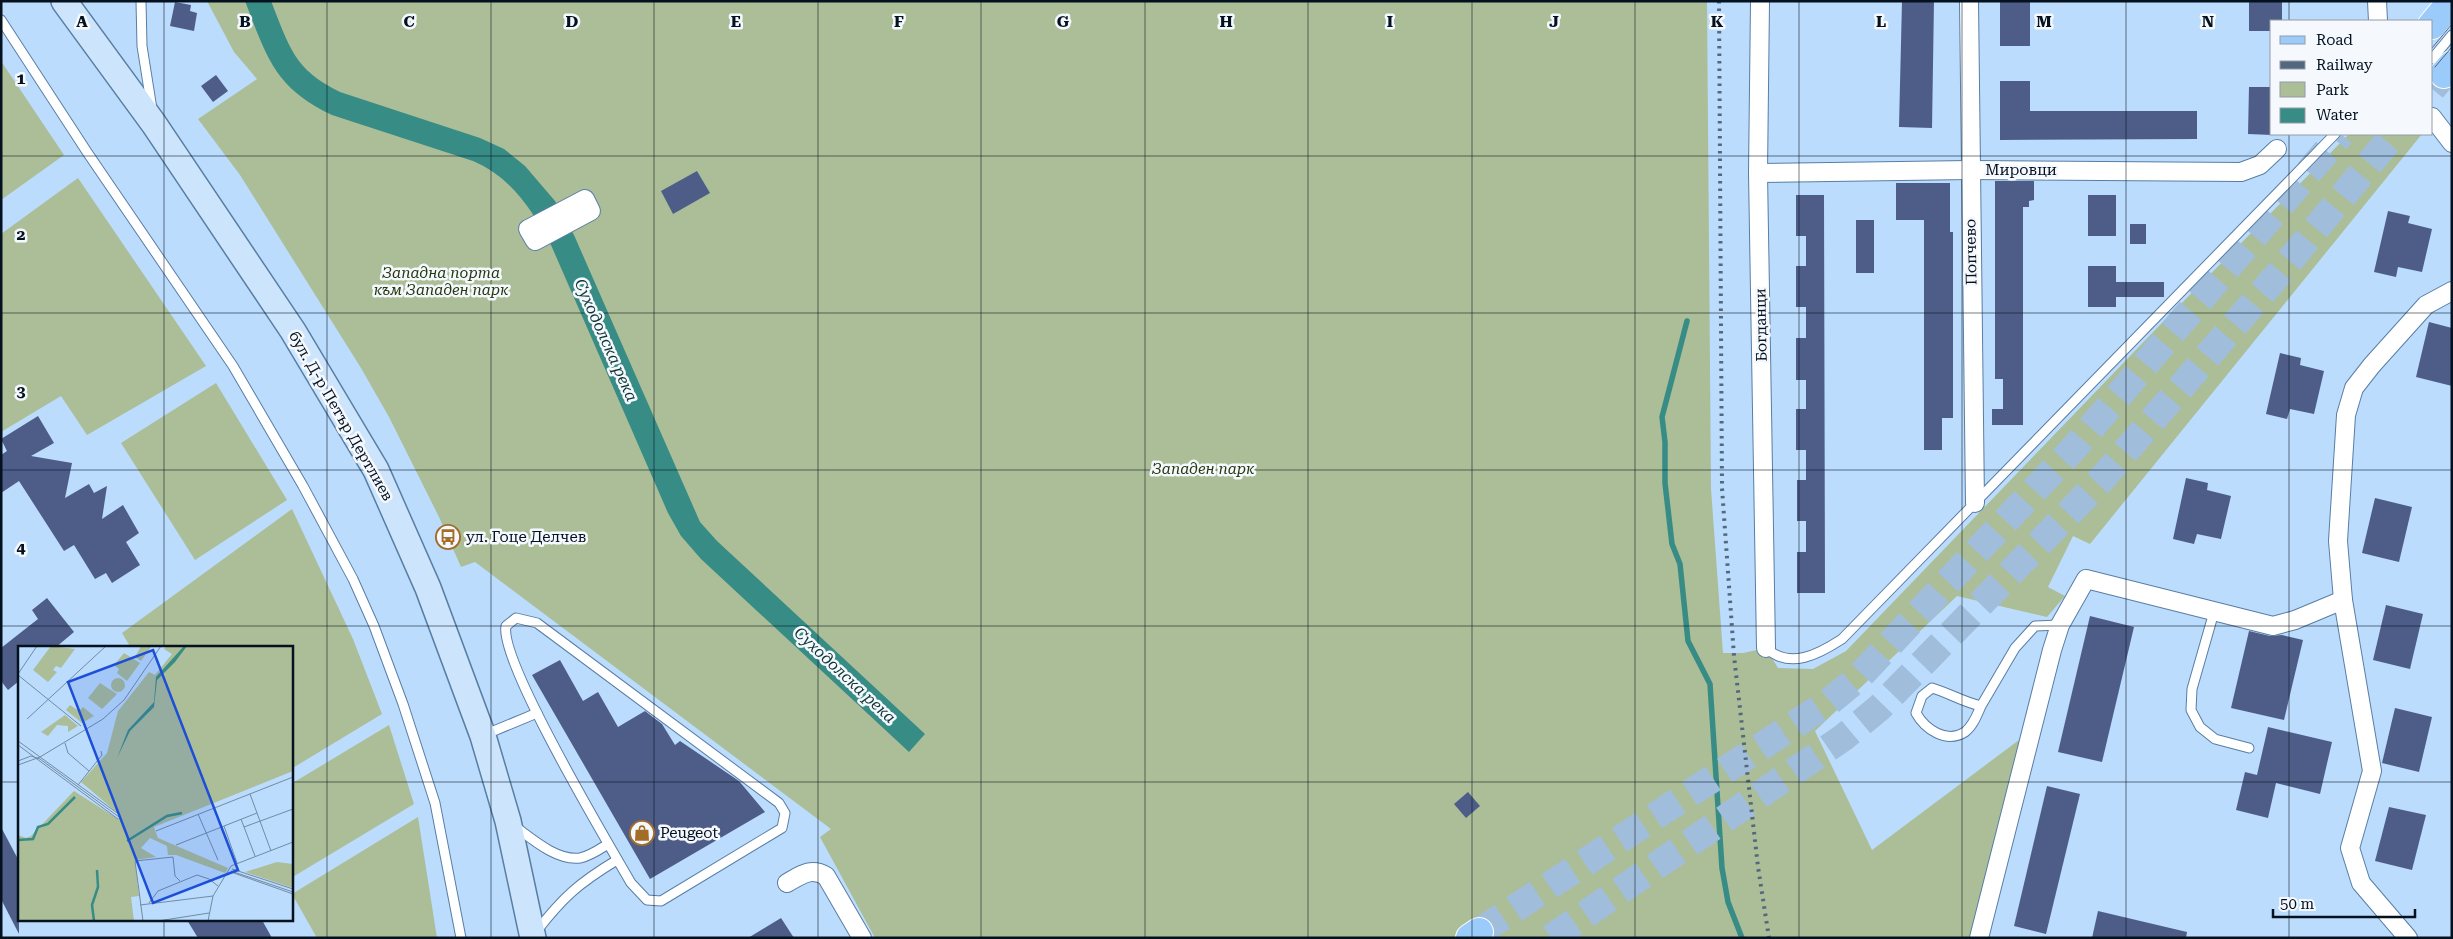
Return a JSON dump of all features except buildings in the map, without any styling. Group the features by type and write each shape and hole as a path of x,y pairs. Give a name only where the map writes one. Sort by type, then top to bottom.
{"main road":[{"name":"бул. Д-р Петър Дертлиев","path":"64,1 154,124 293,331 376,470 428,588 483,736 508,822 533,937"},
{"path":"2433,24 2452,1"}],"street":[{"name":"Богданци","path":"1760,1 1758,173 1766,648"},
{"name":"Попчево","path":"1969,1 1975,503"},
{"path":"2377,1 2378,20"},
{"path":"2433,118 2452,143"},
{"name":"Мировци","path":"1758,173 1970,170 2240,172 2260,165 2277,149"},
{"path":"2408,938 2361,883 2350,848 2372,771 2343,600 2338,541 2346,415 2354,388 2426,305 2452,291"},
{"path":"1979,938 2052,650 2060,625 2086,579 2273,626 2295,620 2343,600"},
{"path":"787,882 812,871 826,876 862,938"}],"lane":[{"path":"141,1 142,46 154,124"},
{"path":"1,20 87,152 233,366 303,486 353,580 374,626 403,704 435,803 461,938"},
{"path":"2442,66 2452,35"},
{"path":"1766,648 1772,655 1808,658 1842,639 2334,135"},
{"path":"2214,612 2192,689 2191,710 2200,727 2215,739 2249,748"},
{"path":"516,618 538,623 780,803 785,812 782,828 774,834 662,901 647,900 640,893 631,883 608,844 537,713 506,641 506,626 516,618"},
{"path":"1981,706 1962,701 1944,691 1932,688 1922,696 1916,713 1922,724 1927,728 1947,736 1964,733 1974,723 1981,706 2015,648 2035,626 2060,625"},
{"path":"483,736 537,713"},
{"path":"508,822 542,846 565,856 580,858 608,844"},
{"path":"533,937 562,899 576,886 618,860"}],"green space":[{"name":"Западен парк","path":"207,1 1707,1 1711,489 1723,653 1743,653 1766,648 1778,668 1813,669 1846,651 2158,327 2348,135 2421,135 2090,544 2073,536 2048,587 2065,596 2047,617 1957,596 1815,731 1872,850 2019,740 1978,938 1483,938 1474,926 1456,938 875,938 820,837 831,829 475,562 461,567 439,517 389,417 361,368 240,175 198,119 257,79 234,52"},
{"path":"1,61 64,155 1,200"},
{"path":"78,178 206,366 87,435 61,396 1,432 1,234"},
{"path":"216,383 287,500 195,560 121,443"},
{"path":"292,509 353,639 382,714 292,768 292,646 130,646 122,633"},
{"path":"389,725 414,804 292,877 292,783"},
{"path":"418,817 437,938 317,938 292,894"}],"water":[{"name":"Суходолска река","path":"245,1 271,1 295,55 312,75 325,84 340,92 480,138 504,149 525,166 555,201 574,235 700,522 717,541 925,734 909,752 701,559 681,536 668,513 551,245 536,219 519,196 499,176 473,161 332,115 297,94 275,69 267,55"}],"waterway":[{"path":"1687,321 1662,417 1665,442 1665,483 1672,544 1680,564 1688,641 1710,684 1722,868 1728,902 1742,938"}],"tunnel":[{"path":"2433,88 2444,74"},
{"path":"1479,932 1829,702 1857,679 2074,448 2340,135"},
{"path":"1551,938 1844,737 1879,708 2100,481 2281,271 2393,135"}],"tram line":[{"path":"2433,47 2452,24"},
{"path":"2435,67 2452,47"}],"railway":[{"path":"1719,1 1722,488 1734,656 1758,867 1769,938"}],"place":[{"name":"ул. Гоце Делчев","path":"448,537"},
{"name":"Peugeot","path":"642,833"}],"park label":[{"name":"Западна порта към Западен парк","path":"441,282"}]}
